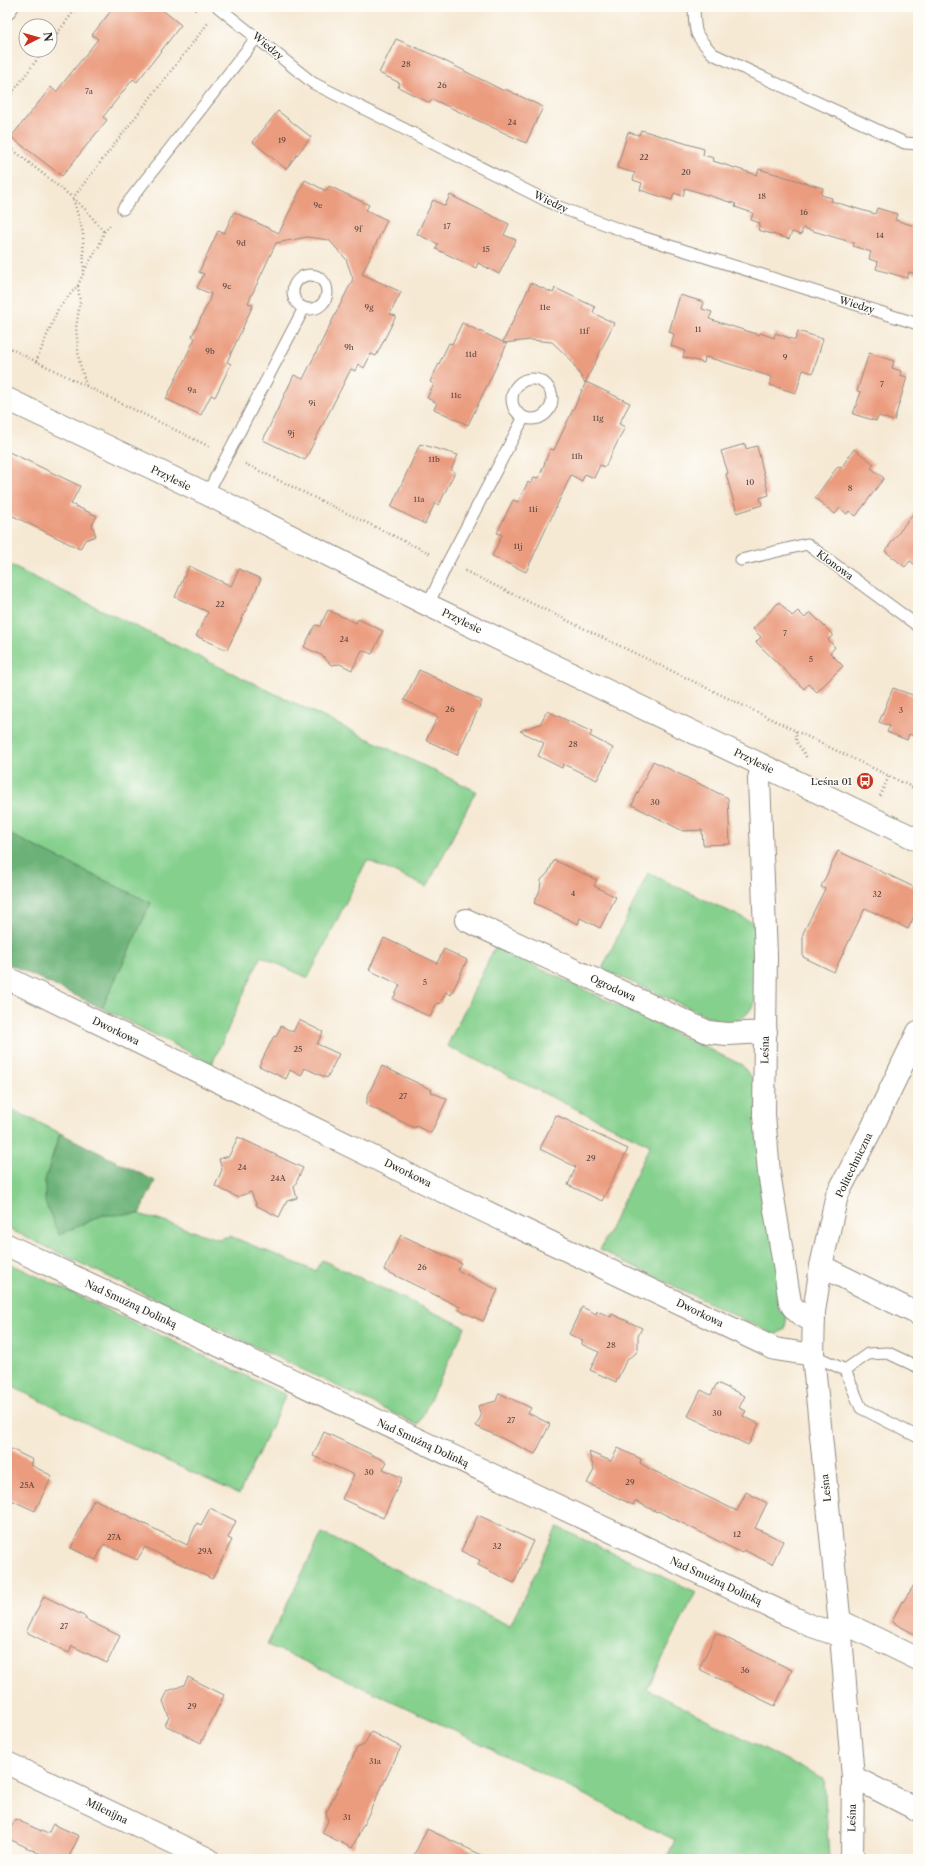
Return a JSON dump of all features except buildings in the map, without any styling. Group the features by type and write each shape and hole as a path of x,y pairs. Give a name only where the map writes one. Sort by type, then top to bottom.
{"street":[{"name":"Przylesie","path":"7,399 206,494 428,605 918,840"},
{"name":"Leśna","path":"762,765 759,779 766,956 764,1115 766,1144 769,1173 790,1302 798,1313 814,1322"},
{"name":"Ogrodowa","path":"466,920 708,1032 728,1034 766,1032"},
{"name":"Dworkowa","path":"7,978 438,1188 775,1349 813,1355"},
{"name":"Politechniczna","path":"813,1355 814,1322 820,1266 837,1195 871,1130 918,1032"},
{"name":"Nad Smużną Dolinką","path":"7,1245 809,1625 841,1628"},
{"path":"820,1266 918,1314"},
{"name":"Leśna","path":"813,1355 841,1628 853,1777 852,1859"},
{"path":"841,1628 918,1659"},
{"name":"Milenijna","path":"7,1763 208,1859"},
{"path":"853,1777 918,1810"}],"lane":[{"path":"7,15 13,7"},
{"name":"Wiedzy","path":"219,7 313,83 559,207 629,234 918,324"},
{"path":"694,7 695,30 713,54 905,143 918,144"},
{"path":"123,209 257,37"},
{"path":"206,494 304,308"},
{"path":"428,605 448,562 524,417"},
{"name":"Klonowa","path":"741,560 807,544 918,626"},
{"path":"845,1370 868,1354 888,1352 918,1367"},
{"path":"813,1355 845,1370 861,1408 918,1437"}],"path":[{"path":"58,32 77,7"},
{"path":"73,198 219,7"},
{"path":"7,100 38,58"},
{"path":"7,145 73,198 86,210 104,232"},
{"path":"73,198 83,233 84,272"},
{"path":"36,362 58,309 78,285 99,246 104,232 123,209"},
{"path":"78,285 80,302 76,328 79,360 86,386"},
{"path":"879,798 889,776"}],"green space":[{"path":"7,564 476,791 427,887 367,860 308,978 261,956 212,1064 102,1008 151,903 7,833"},
{"path":"7,833 151,903 102,1008 7,963"},
{"path":"648,873 758,925 755,1001 747,1014 740,1020 725,1024 602,969"},
{"path":"495,947 742,1065 757,1085 787,1314 785,1329 775,1335 600,1250 650,1145 447,1046"},
{"path":"7,1107 60,1133 52,1156 59,1235 103,1215 139,1214 218,1239 230,1236 315,1271 322,1260 465,1327 418,1425 7,1228"},
{"path":"60,1133 155,1181 139,1214 103,1215 59,1235 45,1202 45,1180"},
{"path":"7,1262 286,1395 239,1494 104,1432 7,1384"},
{"path":"557,1527 696,1592 647,1689 824,1779 829,1859 666,1859 675,1840 422,1715 267,1645 322,1533 510,1626"}],"place":[{"name":"Leśna 01","path":"865,781"}]}
